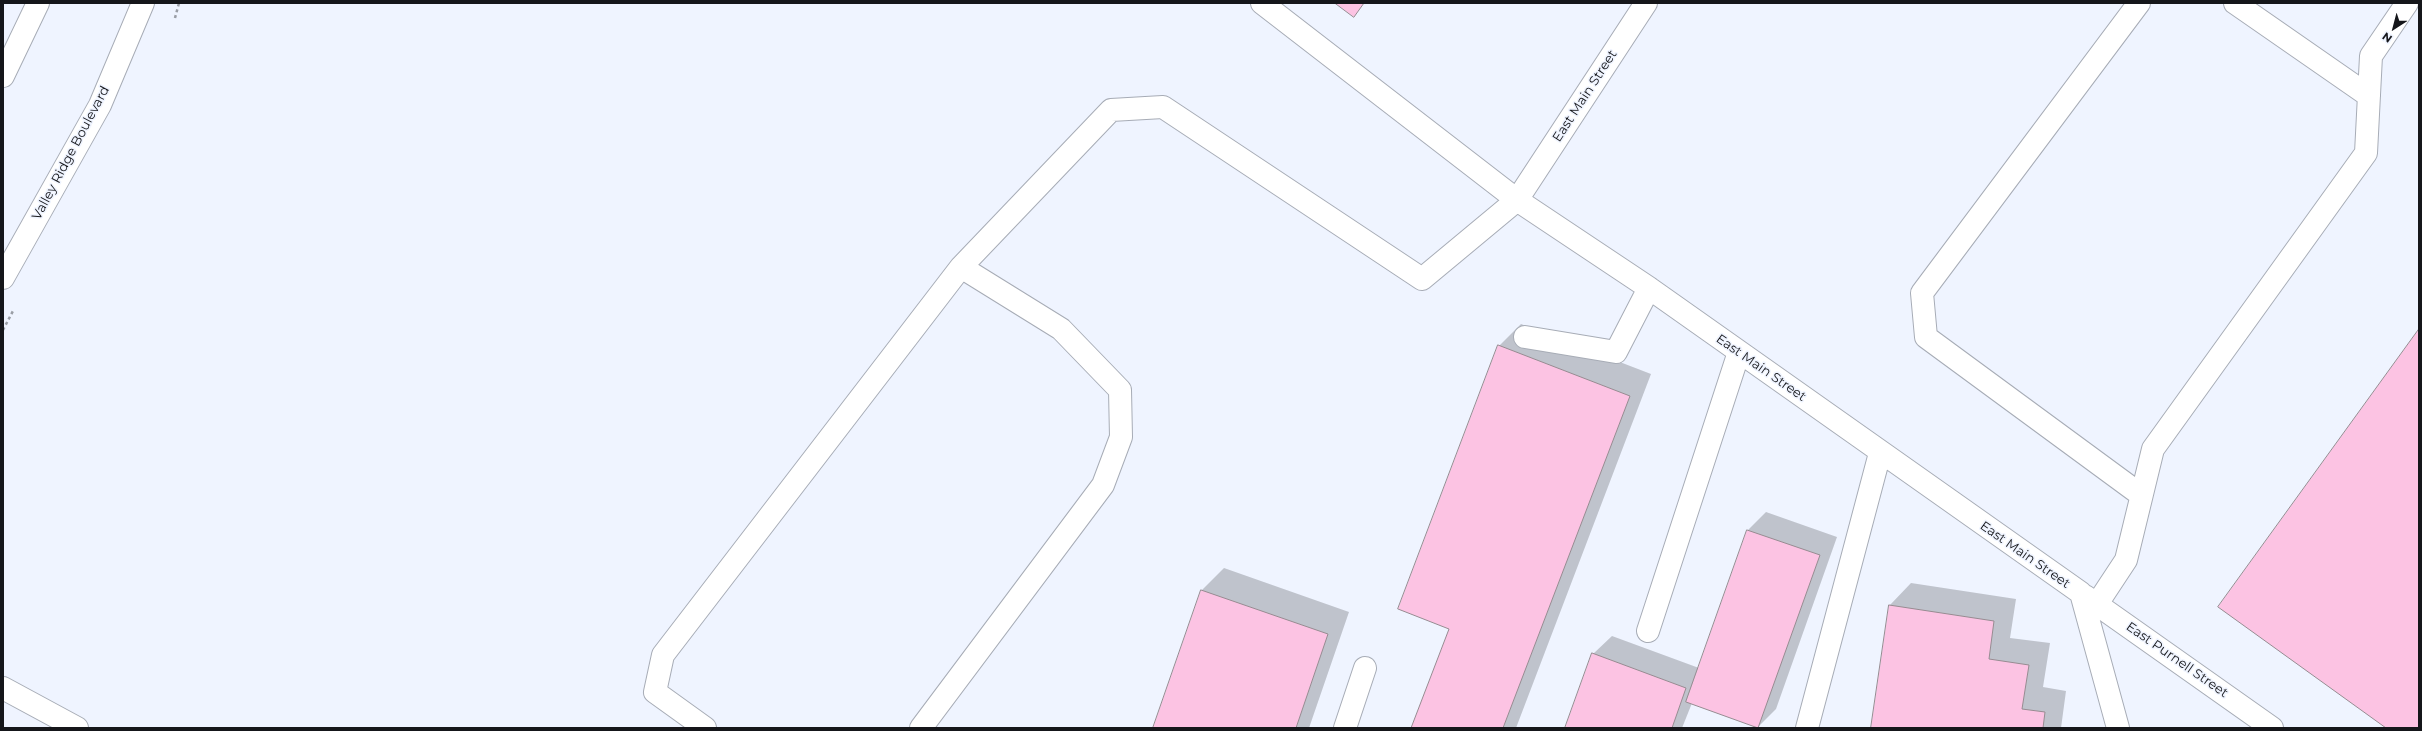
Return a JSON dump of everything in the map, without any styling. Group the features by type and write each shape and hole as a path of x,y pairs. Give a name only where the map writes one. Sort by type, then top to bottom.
{"street":[{"path":"3,76 38,3"},
{"name":"Valley Ridge Boulevard","path":"3,278 100,105 143,3"},
{"path":"705,728 655,692 663,654 961,267 1111,110 1163,107 1422,279 1517,200 1262,3"},
{"name":"East Main Street","path":"1646,3 1517,200 1649,288 1880,453 2089,598 2118,728"},
{"path":"2139,3 1922,293 1926,337 2142,495"},
{"path":"2235,3 2369,96"},
{"path":"2089,598 2126,560 2153,449 2366,153 2371,56 2407,3"},
{"path":"921,728 1103,486 1121,437 1120,390 1061,329 961,267"},
{"path":"1525,337 1616,352 1649,288"},
{"path":"1648,631 1739,352"},
{"path":"1807,728 1880,453"},
{"name":"East Purnell Street","path":"2089,598 2272,728"},
{"path":"1345,728 1366,668"},
{"path":"3,688 78,728"}],"building":[{"path":"1335,3 1364,3 1354,17"},
{"path":"2419,329 2419,728 2386,728 2218,607"},
{"path":"1498,345 1630,396 1503,728 1411,728 1449,629 1398,609"},
{"path":"1747,530 1820,555 1758,728 1686,702"},
{"path":"1201,590 1328,634 1296,728 1153,728"},
{"path":"1889,605 1994,621 1989,659 2029,665 2022,709 2045,712 2043,728 1871,728"},
{"path":"1592,653 1686,688 1672,728 1565,728"}]}
